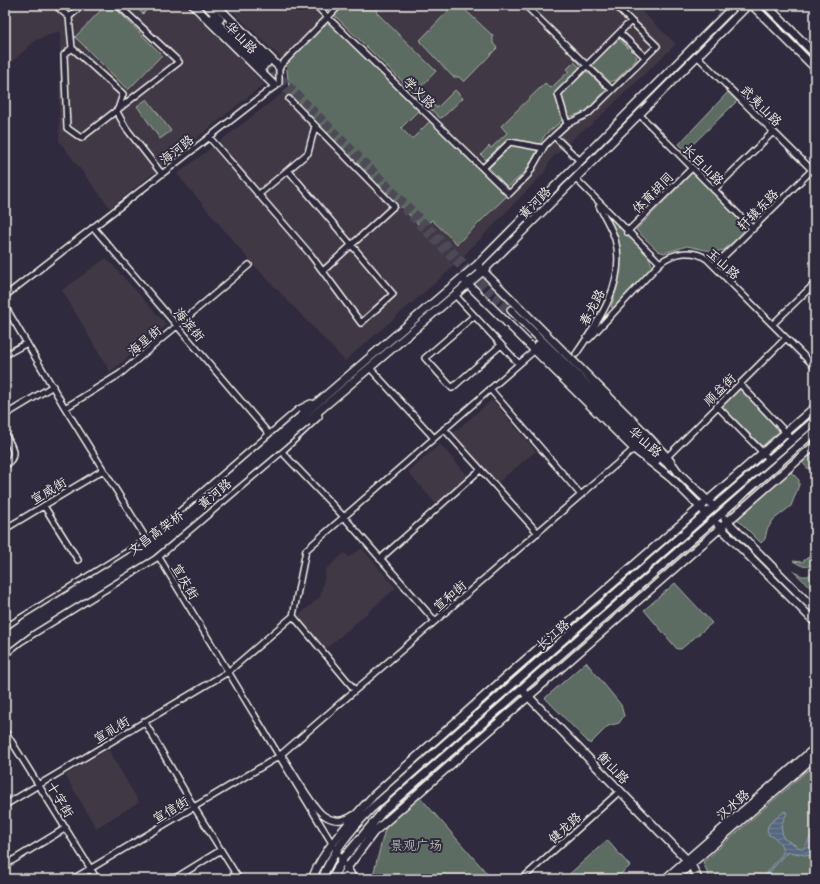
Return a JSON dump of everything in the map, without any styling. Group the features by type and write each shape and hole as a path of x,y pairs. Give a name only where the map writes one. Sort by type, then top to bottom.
{"highway":[{"name":"文昌高架桥","path":"5,637 24,623 151,544 305,418"},
{"name":"文昌高架桥","path":"5,646 30,627 151,552 305,418"}],"main road":[{"name":"华山路","path":"193,5 277,85"},
{"name":"华山路","path":"199,5 265,65 206,5"},
{"path":"216,5 279,67"},
{"name":"黄河路","path":"305,418 321,398 477,265 735,5"},
{"name":"黄河路","path":"5,653 20,641 158,556 281,451 310,424 327,405 483,271 748,5"},
{"path":"752,5 815,68"},
{"path":"766,5 815,54"},
{"name":"华山路","path":"477,265 573,356 667,456 678,472 708,500 815,610"},
{"name":"华山路","path":"462,278 634,449 672,478 700,508 815,622"},
{"path":"672,478 509,312 658,456 678,472"},
{"name":"黄河路","path":"5,629 148,540 299,410 321,398"},
{"name":"黄河路","path":"305,418 327,405"},
{"path":"312,879 335,848 358,812 373,796 508,675 815,407"},
{"name":"长江路","path":"322,879 335,848 372,808 815,420"},
{"name":"长江路","path":"332,879 342,860 385,809 815,431"},
{"path":"341,879 347,868 374,832 815,445"},
{"name":"衡山路","path":"508,675 689,862 698,879"},
{"name":"汉水路","path":"674,879 689,862 815,748"},
{"name":"汉水路","path":"666,879 689,862 815,756"},
{"path":"347,868 353,879"}],"street":[{"path":"55,5 70,17 72,48 123,94 117,112 126,128 162,174"},
{"path":"70,17 82,5"},
{"path":"72,48 64,55 67,128 81,138 117,112 180,62 118,5"},
{"name":"学义路","path":"315,5 509,194 528,175 543,148"},
{"path":"277,85 279,67 340,5"},
{"path":"525,5 612,90"},
{"path":"483,168 510,142 543,148 567,124 588,114 657,46 615,5"},
{"path":"567,124 558,94 631,21"},
{"path":"620,33 645,58"},
{"name":"武夷山路","path":"697,56 773,132 814,168"},
{"name":"海河路","path":"5,296 277,85"},
{"path":"289,99 394,206 352,243 323,272"},
{"name":"长白山路","path":"639,114 753,229"},
{"path":"258,195 308,153 315,126"},
{"path":"714,190 773,132"},
{"path":"554,136 580,161"},
{"path":"209,137 323,272 361,323 393,294 352,243 288,170"},
{"name":"体育胡同","path":"627,232 692,168"},
{"name":"轩辕东路","path":"714,266 814,168"},
{"path":"573,356 660,263 595,200 575,178"},
{"name":"春龙路","path":"573,356 593,329 608,303 613,290 617,264 614,238 595,200"},
{"name":"海滨街","path":"93,227 270,435"},
{"name":"玉山路","path":"660,263 674,256 694,253 705,257 815,367"},
{"name":"海星街","path":"65,408 120,374 249,265"},
{"path":"773,324 815,283"},
{"path":"455,295 519,364"},
{"name":"宣庆街","path":"5,306 65,408 158,556 347,868"},
{"path":"474,316 425,358 452,388 501,345"},
{"name":"顺益街","path":"667,456 786,338"},
{"path":"5,356 27,342"},
{"path":"355,690 293,616 306,550 536,350"},
{"path":"370,368 434,438"},
{"path":"740,384 793,440"},
{"path":"5,415 52,386"},
{"path":"490,389 581,495"},
{"path":"717,406 763,451 770,460"},
{"path":"444,429 538,533"},
{"path":"5,434 14,450 13,458 5,466"},
{"name":"宣和街","path":"280,756 634,449"},
{"path":"281,451 344,517 435,621"},
{"name":"宣威街","path":"5,529 103,470"},
{"path":"380,559 480,470"},
{"path":"44,506 78,560"},
{"name":"宣礼街","path":"5,805 228,672 293,616"},
{"path":"144,721 194,807 239,879"},
{"name":"十字街","path":"5,731 97,879"},
{"path":"280,756 321,814 335,820 340,820 347,819 358,812"},
{"name":"宣信街","path":"73,879 280,756"},
{"name":"健龙路","path":"522,879 620,791"},
{"path":"5,865 66,828"},
{"path":"174,879 221,850"}],"shaded area":[{"path":"5,5 186,5 264,84 110,208 59,141 60,31 36,40 5,68"},
{"path":"226,5 635,5 676,44 590,126 580,132 551,159 544,173 449,271 345,361 251,262 177,174 289,88 286,63"},
{"path":"106,258 167,325 110,372 62,290"},
{"path":"492,400 536,451 496,484 453,433"},
{"path":"440,444 469,477 436,504 408,472"},
{"path":"362,548 396,588 326,649 298,616 320,597 326,569 344,553 349,557"},
{"path":"108,749 139,802 96,828 65,775"}],"green space":[{"path":"106,5 112,5 162,55 128,90 75,37"},
{"path":"133,5 151,5 143,14"},
{"path":"344,5 382,5 376,12 436,71 419,89 437,108 455,90 463,98 443,117 440,118 334,15"},
{"path":"454,5 460,5 493,36 493,43 497,48 464,82 459,77 453,77 420,42 421,39"},
{"path":"329,20 419,110 401,128 412,139 430,121 507,195 509,194 457,244 432,220 422,228 285,90 289,88 286,63"},
{"path":"619,39 637,57 636,60 616,80 610,82 593,66 592,63"},
{"path":"574,62 581,68 555,94 563,119 545,135 538,144 536,145 510,139 488,162 481,155 489,146 491,148 507,133 501,126 545,83 551,88 569,71 567,69"},
{"path":"584,71 589,73 606,90 586,111 570,117 567,116 562,95 564,91"},
{"path":"728,92 737,101 686,151 679,144"},
{"path":"147,99 171,131 160,139 137,106"},
{"path":"512,144 535,148 537,151 525,172 508,187 489,168"},
{"path":"693,172 745,226 746,230 724,250 715,252 687,246 664,253 658,251 636,230"},
{"path":"611,219 647,254 652,267 613,308 611,307 620,273 620,254 618,244 609,221"},
{"path":"739,388 781,430 762,446 721,406"},
{"path":"815,449 815,472 811,472 801,461"},
{"path":"790,471 799,480 799,485 791,506 773,520 767,530 765,539 761,543 737,519"},
{"path":"815,552 815,562 809,566 802,566 793,561 802,562"},
{"path":"815,570 814,591 793,571 802,576 808,576"},
{"path":"675,583 712,623 681,649 677,649 644,610"},
{"path":"586,662 621,705 624,716 619,723 608,726 590,744 545,698"},
{"path":"815,764 815,879 710,879 703,862"},
{"name":"景观广场","path":"419,796 492,879 372,879 385,829 390,822"},
{"path":"607,840 630,866 615,879 564,879"}],"water":[{"path":"785,811 787,813 781,825 783,838 802,849 805,847 815,828 815,855 810,856 790,852 785,854 764,879 762,879 783,853 779,842 769,835 767,830 769,824"}],"tunnel":[{"path":"267,63 511,310"},
{"path":"263,67 507,314"}]}
